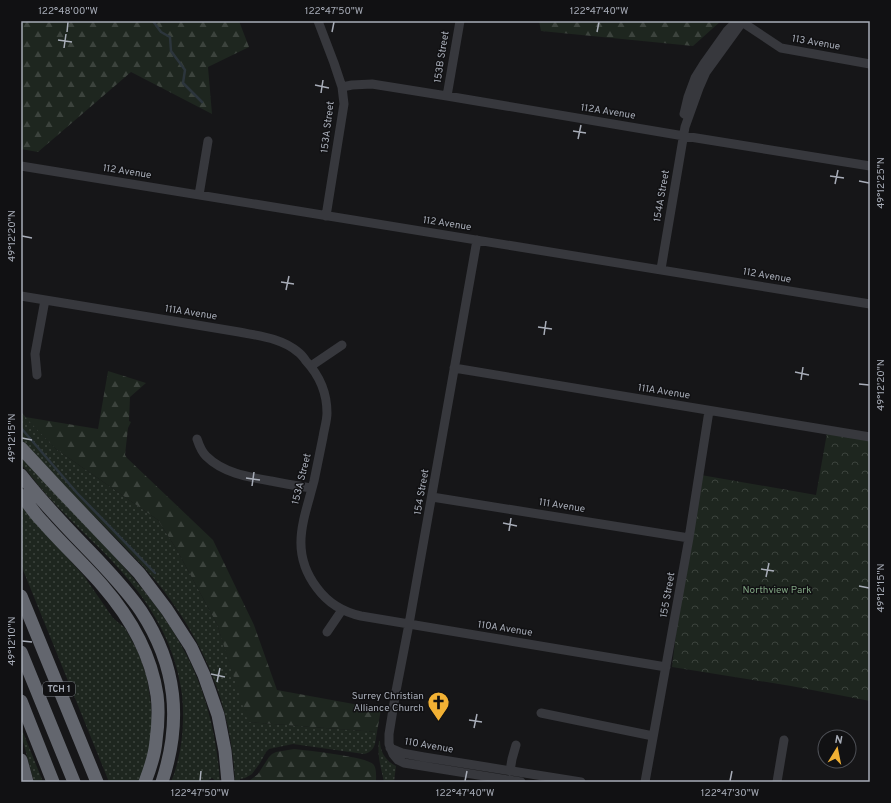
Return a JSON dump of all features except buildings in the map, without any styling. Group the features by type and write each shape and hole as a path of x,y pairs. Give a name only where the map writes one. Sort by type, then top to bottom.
{"highway":[{"path":"21,448 139,573 167,610 191,647 204,674 218,715 225,750 228,782"},
{"path":"21,475 53,513 126,591 141,611 157,639 168,667 173,699 174,724 172,746 162,782"},
{"path":"21,495 42,521 102,584 120,607 133,627 142,645 152,671 157,696 158,718 153,757 145,782"},
{"name":"TCH 1","path":"21,596 97,782"},
{"name":"TCH 1","path":"21,652 74,782"},
{"path":"21,701 53,782"},
{"path":"21,760 27,782"}],"street":[{"name":"153A Street","path":"318,21 342,87 344,104 326,216"},
{"name":"153B Street","path":"447,96 460,21"},
{"name":"113 Avenue","path":"742,21 781,48 870,64"},
{"name":"154A Street","path":"661,269 684,131 699,88 701,75 715,60 742,21"},
{"name":"112A Avenue","path":"342,87 372,84 684,131 870,166"},
{"path":"199,195 208,141"},
{"name":"112 Avenue","path":"21,166 870,304"},
{"name":"154 Street","path":"390,748 388,741 396,691 477,240"},
{"name":"111A Avenue","path":"21,296 268,338 280,341 299,352 311,366"},
{"path":"37,375 35,354 45,300"},
{"path":"311,366 342,345"},
{"name":"153A Street","path":"311,366 323,388 327,414 314,481 301,530 301,548 302,558 309,575 322,595"},
{"name":"111A Avenue","path":"454,368 870,437"},
{"name":"155 Street","path":"645,782 689,538 709,411"},
{"path":"197,439 206,456 226,470 245,476 311,488"},
{"name":"111 Avenue","path":"432,497 689,538"},
{"name":"110A Avenue","path":"322,595 331,603 351,614 666,667"},
{"path":"327,632 342,610"},
{"path":"541,713 653,736"},
{"path":"777,782 784,740"},
{"path":"510,771 516,745"},
{"name":"110 Avenue","path":"390,748 407,754 581,782"},
{"name":"110 Avenue","path":"390,748 395,757 404,763 521,782"}],"green space":[{"path":"21,21 239,21 249,47 208,67 212,114 131,72 38,152 21,149"},
{"path":"539,21 721,21 693,46 541,31"},
{"path":"108,371 146,383 130,397 129,421 131,422 128,428 125,455 213,540 254,625 277,690 381,709 377,732 248,722 217,624 177,550 158,520 56,449 25,417 98,429"},
{"path":"21,412 56,449 158,520 177,550 217,624 249,722 377,732 373,749 364,754 293,744 269,749 252,774 240,779 240,782 235,782 233,754 228,727 212,674 201,649 172,602 145,568 21,439"},
{"name":"Northview Park","path":"827,433 870,440 870,701 791,686 672,667 678,616 701,475 816,495"},
{"path":"21,456 132,576 156,606 177,637 200,685 210,716 219,766 220,782 217,782 212,778 206,782 171,782 178,761 182,739 183,706 178,672 162,629 151,610 124,574 45,493 22,466"},
{"path":"21,506 84,576 113,618 125,628 138,652 147,678 152,720 150,746 140,782 109,782 21,565"},
{"path":"21,727 43,782 34,782 21,734"},
{"path":"379,741 384,756 389,762 396,766 394,782 384,782 379,757"},
{"path":"294,749 335,754 368,761 373,764 375,768 376,782 248,782 258,774 272,754"}],"waterway":[{"path":"153,21 161,32 170,37 171,51 185,70 183,83 202,102"},
{"path":"21,428 77,493 155,573"}],"place":[{"name":"Surrey Christian Alliance Church","path":"439,722"}]}
